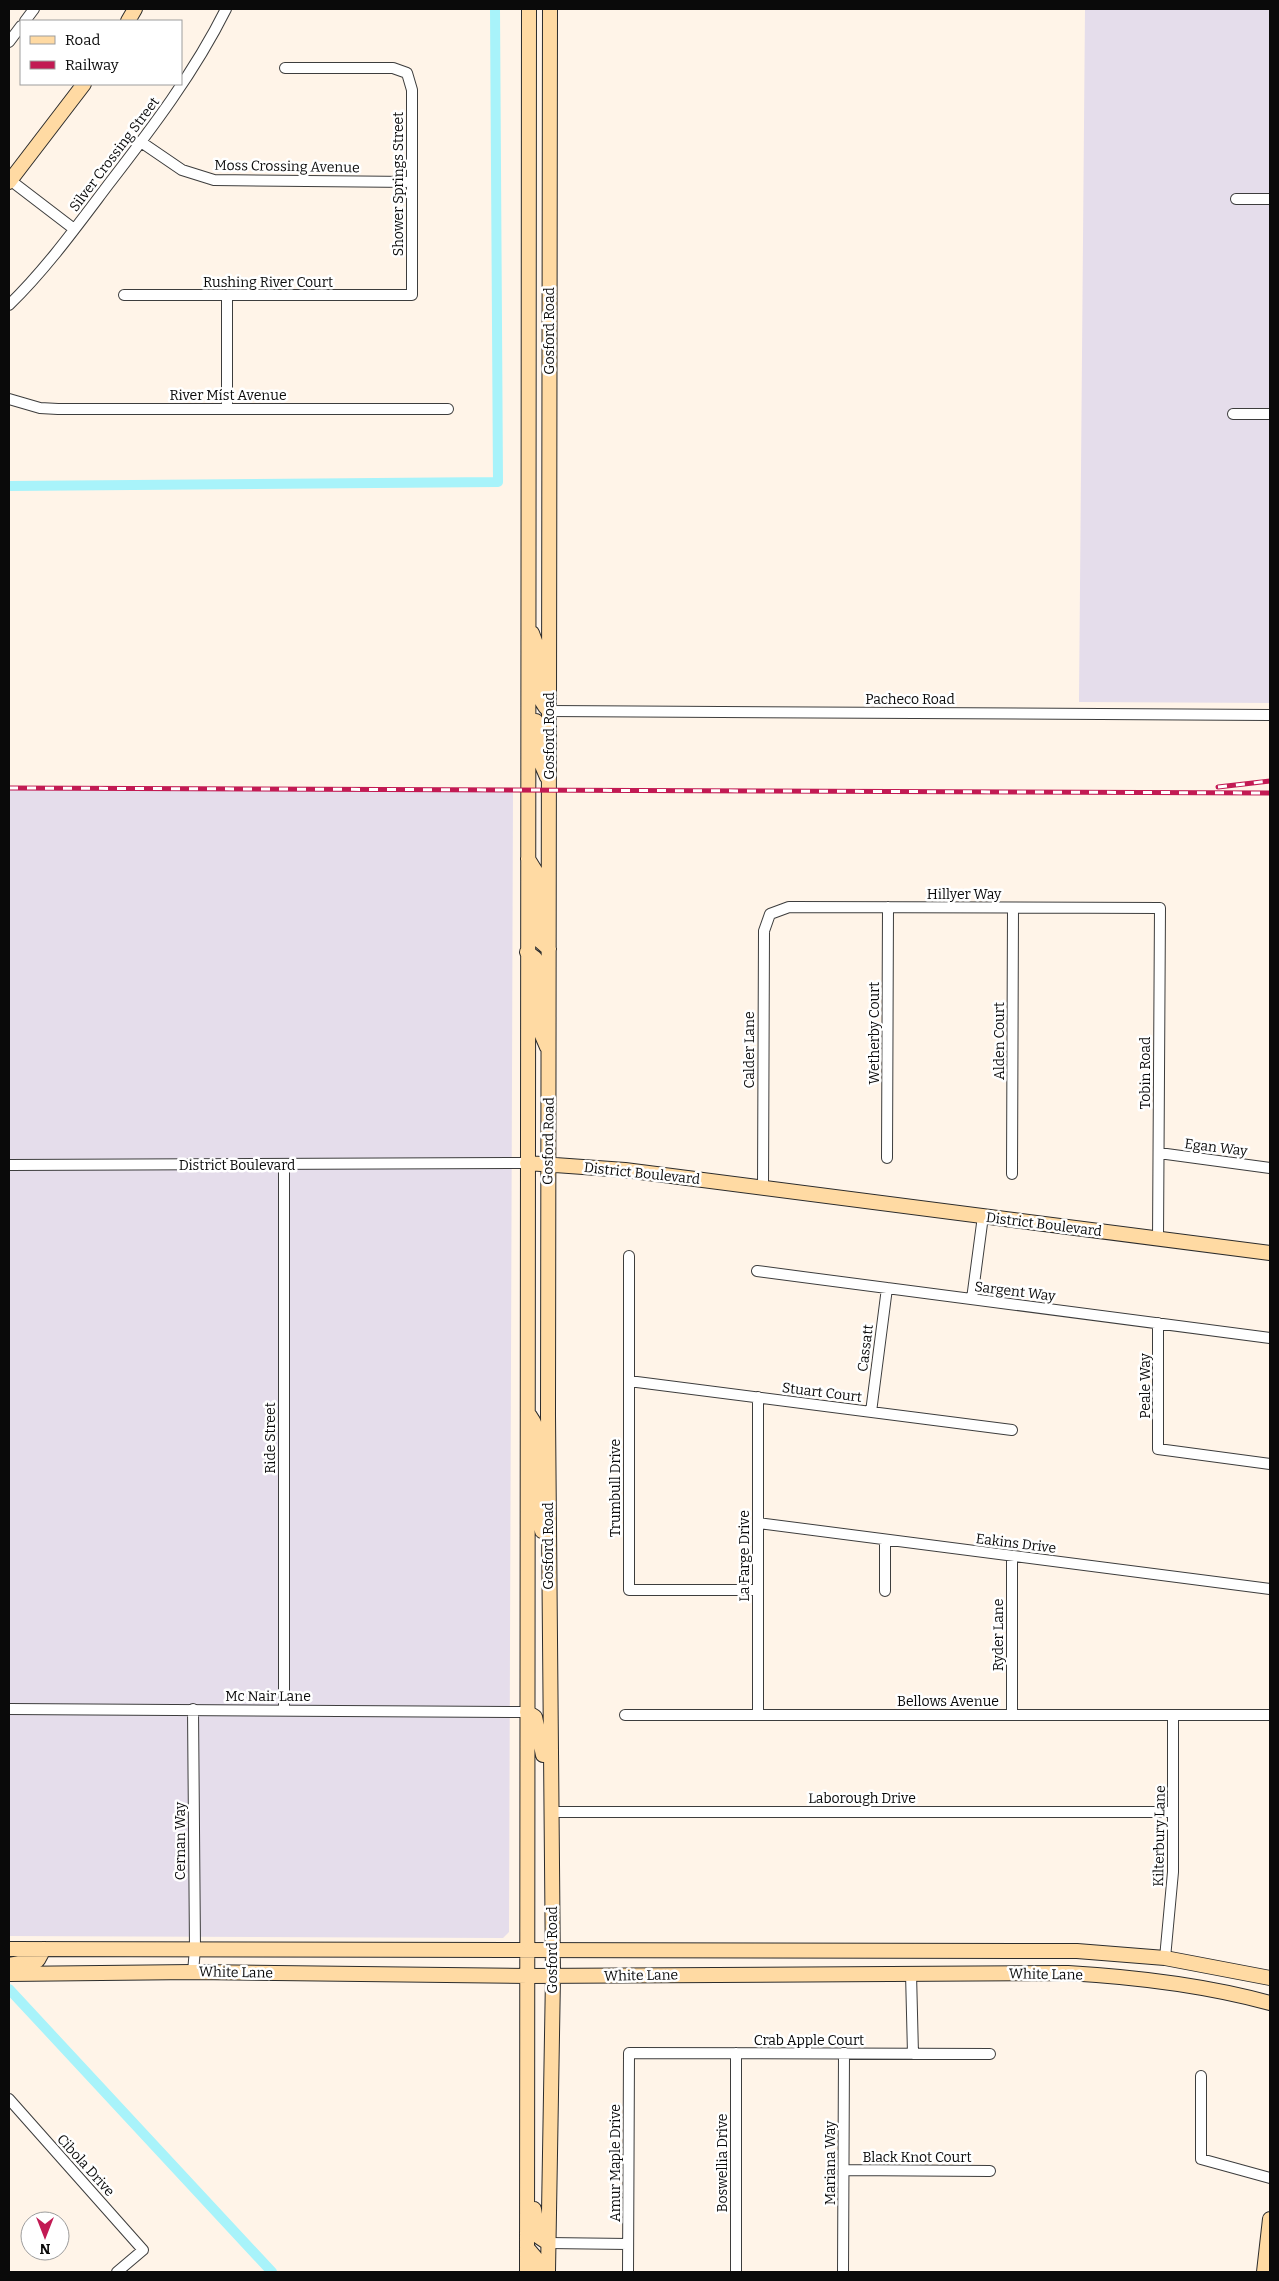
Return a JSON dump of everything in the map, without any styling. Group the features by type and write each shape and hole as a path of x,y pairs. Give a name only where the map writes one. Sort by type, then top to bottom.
{"main road":[{"path":"129,20 135,9"},
{"name":"Gosford Road","path":"527,2272 526,2144 529,1949 527,1712 527,858 529,9"},
{"name":"Gosford Road","path":"548,2272 553,1976 548,1554 547,1164 549,1052 550,9"},
{"path":"9,181 83,85"},
{"path":"528,623 538,649 538,692 543,705 549,710"},
{"path":"528,706 536,720 538,756 549,783"},
{"path":"527,858 539,878 540,941 549,949"},
{"path":"527,952 534,958 538,967 538,1026 549,1052"},
{"name":"District Boulevard","path":"527,1163 625,1170 1270,1253"},
{"path":"528,1413 536,1424 538,1513 548,1554"},
{"path":"527,1712 535,1717 539,1728 551,1804"},
{"name":"White Lane","path":"9,1974 30,1961 44,1949 553,1949 1078,1951 1165,1958 1270,1978"},
{"name":"White Lane","path":"9,1950 30,1961 193,1972 528,1976 911,1973 1112,1976 1192,1986 1270,2003"},
{"path":"9,1965 30,1961"},
{"path":"526,2144 539,2237 548,2243"},
{"path":"1264,2272 1270,2219"},
{"path":"527,2247 534,2257 538,2272"}],"street":[{"path":"26,20 34,9"},
{"name":"Silver Crossing Street","path":"9,305 44,267 141,142 193,70 226,9"},
{"path":"9,42 20,27"},
{"name":"Shower Springs Street","path":"286,68 393,68 407,73 412,90 412,296"},
{"name":"Moss Crossing Avenue","path":"141,142 182,170 214,180 412,182"},
{"path":"9,181 74,229"},
{"path":"1236,199 1270,199"},
{"name":"Rushing River Court","path":"124,295 412,296"},
{"path":"227,295 227,409"},
{"name":"River Mist Avenue","path":"9,399 40,408 58,409 448,409"},
{"path":"1233,414 1270,414"},
{"name":"Pacheco Road","path":"549,710 1270,715"},
{"name":"Hillyer Way","path":"770,914 789,907 1160,908"},
{"name":"Wetherby Court","path":"888,907 888,1158"},
{"name":"Alden Court","path":"1012,1174 1013,908"},
{"name":"Tobin Road","path":"1158,1239 1160,908"},
{"name":"Calder Lane","path":"762,1188 764,931 770,914"},
{"name":"Egan Way","path":"1159,1153 1270,1168"},
{"name":"District Boulevard","path":"9,1165 284,1166 527,1163"},
{"name":"Ride Street","path":"284,1166 284,1710"},
{"path":"972,1299 983,1216"},
{"name":"Trumbull Drive","path":"629,1256 629,1590 758,1590"},
{"name":"Sargent Way","path":"757,1271 1270,1338"},
{"name":"Cassatt","path":"871,1412 887,1288"},
{"name":"Peale Way","path":"1158,1323 1158,1449 1270,1464"},
{"name":"Stuart Court","path":"629,1381 1012,1430"},
{"name":"La Farge Drive","path":"758,1397 758,1715"},
{"name":"Eakins Drive","path":"758,1523 1270,1590"},
{"path":"885,1540 885,1591"},
{"name":"Ryder Lane","path":"1012,1556 1012,1715"},
{"name":"Mc Nair Lane","path":"9,1709 527,1712"},
{"name":"Cernan Way","path":"193,1709 195,1949 193,1972"},
{"name":"Bellows Avenue","path":"625,1715 1270,1715"},
{"name":"Kilterbury Lane","path":"1165,1958 1172,1891 1173,1715"},
{"name":"Laborough Drive","path":"551,1804 1173,1812"},
{"path":"911,1973 913,2054"},
{"name":"Crab Apple Court","path":"629,2053 990,2054"},
{"name":"Amur Maple Drive","path":"628,2272 629,2053"},
{"name":"Boswellia Drive","path":"736,2053 736,2272"},
{"name":"Mariana Way","path":"844,2053 844,2272"},
{"path":"1201,2076 1201,2159 1270,2178"},
{"name":"Cibola Drive","path":"9,2099 143,2250 117,2272"},
{"name":"Black Knot Court","path":"844,2170 990,2171"},
{"path":"548,2243 628,2244"}],"shaded area":[{"path":"1085,9 1270,9 1270,703 1079,702"},
{"path":"9,788 513,790 509,1932 503,1938 9,1936"}],"waterway":[{"path":"9,486 498,482 495,9"},
{"path":"9,1989 272,2272"}],"railway":[{"path":"1218,787 1270,781"},
{"path":"9,788 1270,793"}]}
